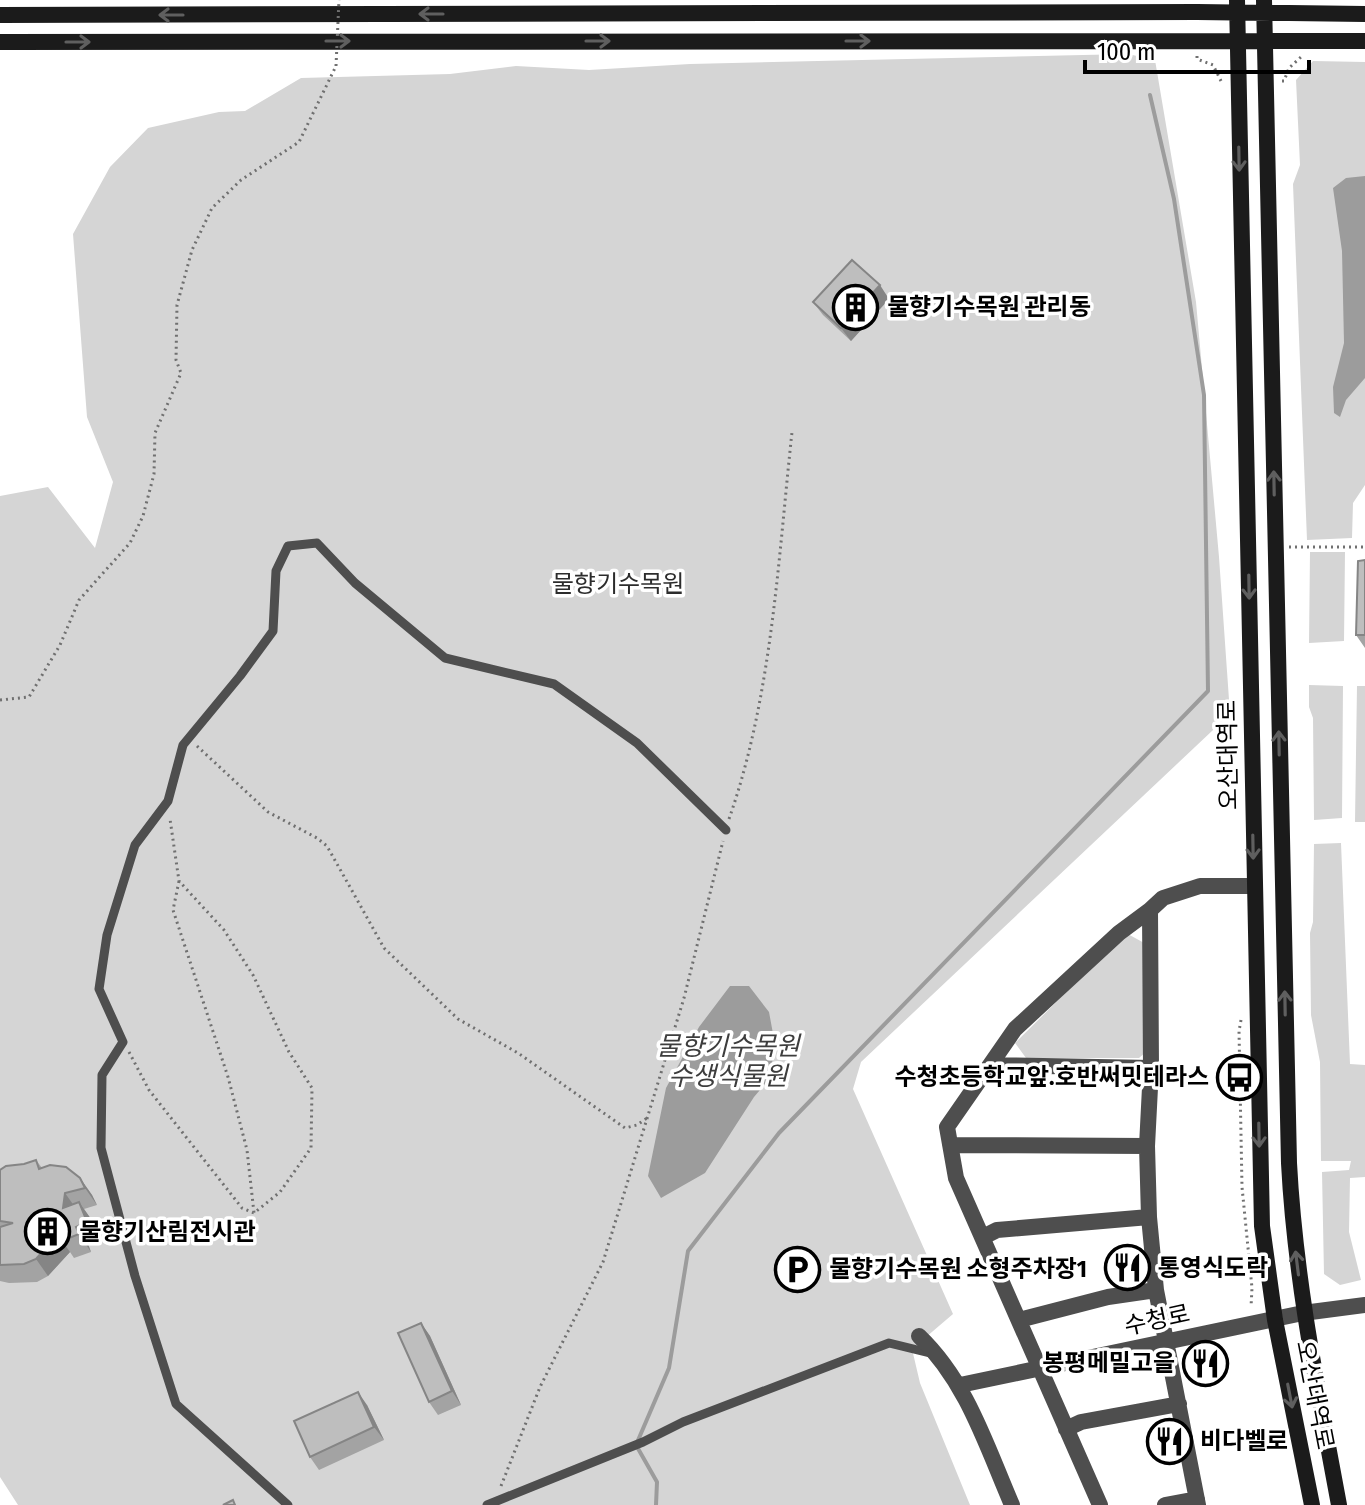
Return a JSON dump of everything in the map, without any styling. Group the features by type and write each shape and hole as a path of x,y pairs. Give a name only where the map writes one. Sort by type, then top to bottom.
{"main road":[{"path":"0,15 1237,6 1365,14"},
{"name":"오산대역로","path":"1237,6 1262,1226 1275,1320 1312,1505"},
{"name":"오산대역로","path":"1264,6 1289,1163 1303,1313 1339,1505"},
{"path":"0,42 1365,41"}],"street":[{"path":"1100,1505 956,1178 947,1127 1015,1029 1119,933 1163,898 1185,889 1218,885 1254,886"},
{"path":"1150,910 1149,1217 1156,1290 1198,1502 1165,1505"},
{"path":"992,1065 1151,1068"},
{"path":"950,1145 1147,1146"},
{"path":"983,1237 997,1230 1149,1217"},
{"path":"1019,1320 1108,1297 1156,1290"},
{"name":"수청로","path":"960,1385 1303,1313 1365,1305"},
{"path":"919,1336 940,1356 960,1385 1012,1505"},
{"path":"1066,1429 1081,1422 1179,1404"}],"lane":[{"path":"288,1505 176,1404 135,1276 101,1148 102,1075 123,1042 99,989 107,935 135,845 168,801 183,745 273,631 276,571 288,546 317,543 355,583 445,658 554,684 637,743 726,830"},
{"path":"487,1505 676,1426 889,1343 940,1356"}],"path":[{"path":"0,700 29,697 60,645 79,600 130,543 143,516 154,474 155,433 181,373 176,360 177,305 192,250 212,208 241,180 299,142 336,66 339,0"},
{"path":"1284,81 1294,62 1309,55"},
{"path":"487,1505 499,1494 540,1387 603,1262 684,998 726,830 744,777 768,646 792,432"},
{"path":"1275,547 1365,547"},
{"path":"189,738 268,812 327,846 384,948 458,1019 518,1053 625,1128 637,1125 649,1116"},
{"path":"168,801 179,881 173,910 228,1077 247,1150 254,1213"},
{"path":"179,881 224,930 253,975 289,1052 312,1088 311,1148 280,1192 254,1213"},
{"path":"123,1042 149,1090 242,1208 254,1213"}],"green space":[{"name":"물향기수목원","path":"1128,54 1155,60 1196,302 1230,714 861,1062 853,1089 953,1314 912,1349 920,1383 970,1505 18,1505 0,1477 0,496 48,487 95,548 113,482 87,417 73,234 110,167 148,128 219,112 245,111 301,78 450,74 516,66 589,70 690,64"},
{"path":"1313,61 1365,62 1365,485 1353,503 1352,538 1307,540 1293,184 1300,165 1296,80"},
{"path":"1310,552 1345,552 1344,641 1309,643"},
{"path":"1309,685 1343,686 1342,818 1314,820 1313,718 1309,707"},
{"path":"1357,686 1365,686 1365,822 1355,822"},
{"path":"1341,843 1350,1064 1365,1065 1365,1177 1350,1178 1349,1232 1361,1280 1340,1285 1324,1274 1322,1172 1349,1170 1351,1161 1321,1161 1320,1062 1311,1015 1310,933 1313,922 1314,844"},
{"path":"1126,933 1146,944 1147,1051 1139,1058 1026,1058 1015,1043"}],"water":[{"path":"1365,176 1365,378 1346,400 1340,417 1334,413 1333,387 1344,343 1342,251 1333,188 1346,178"},
{"name":"물향기수목원 수생식물원","path":"730,986 749,986 769,1012 774,1039 771,1077 754,1097 705,1173 661,1198 648,1176 666,1088 699,1027"}],"building":[{"path":"852,260 880,285 841,328 813,302"},
{"path":"1365,560 1365,635 1356,635 1358,561"},
{"name":"물향기산림전시관","path":"36,1160 39,1169 50,1165 66,1167 80,1178 85,1188 65,1193 63,1208 79,1202 87,1222 76,1227 79,1234 62,1241 58,1234 36,1259 24,1264 0,1265 0,1227 13,1223 0,1221 0,1170"},
{"path":"421,1323 452,1391 429,1402 398,1333"},
{"path":"358,1392 374,1427 310,1457 294,1421"}],"waterway":[{"path":"656,1505 657,1482 636,1445 669,1368 688,1251 779,1133 1208,691 1204,395 1174,199 1150,95"}],"place":[{"name":"물향기수목원 관리동","path":"856,307"},
{"name":"수청초등학교앞.호반써밋테라스","path":"1240,1077"},
{"name":"물향기산림전시관","path":"48,1232"},
{"name":"통영식도락","path":"1127,1268"},
{"name":"물향기수목원 소형주차장1","path":"798,1269"},
{"name":"봉평메밀고을","path":"1206,1363"},
{"name":"비다벨로","path":"1169,1441"}]}
